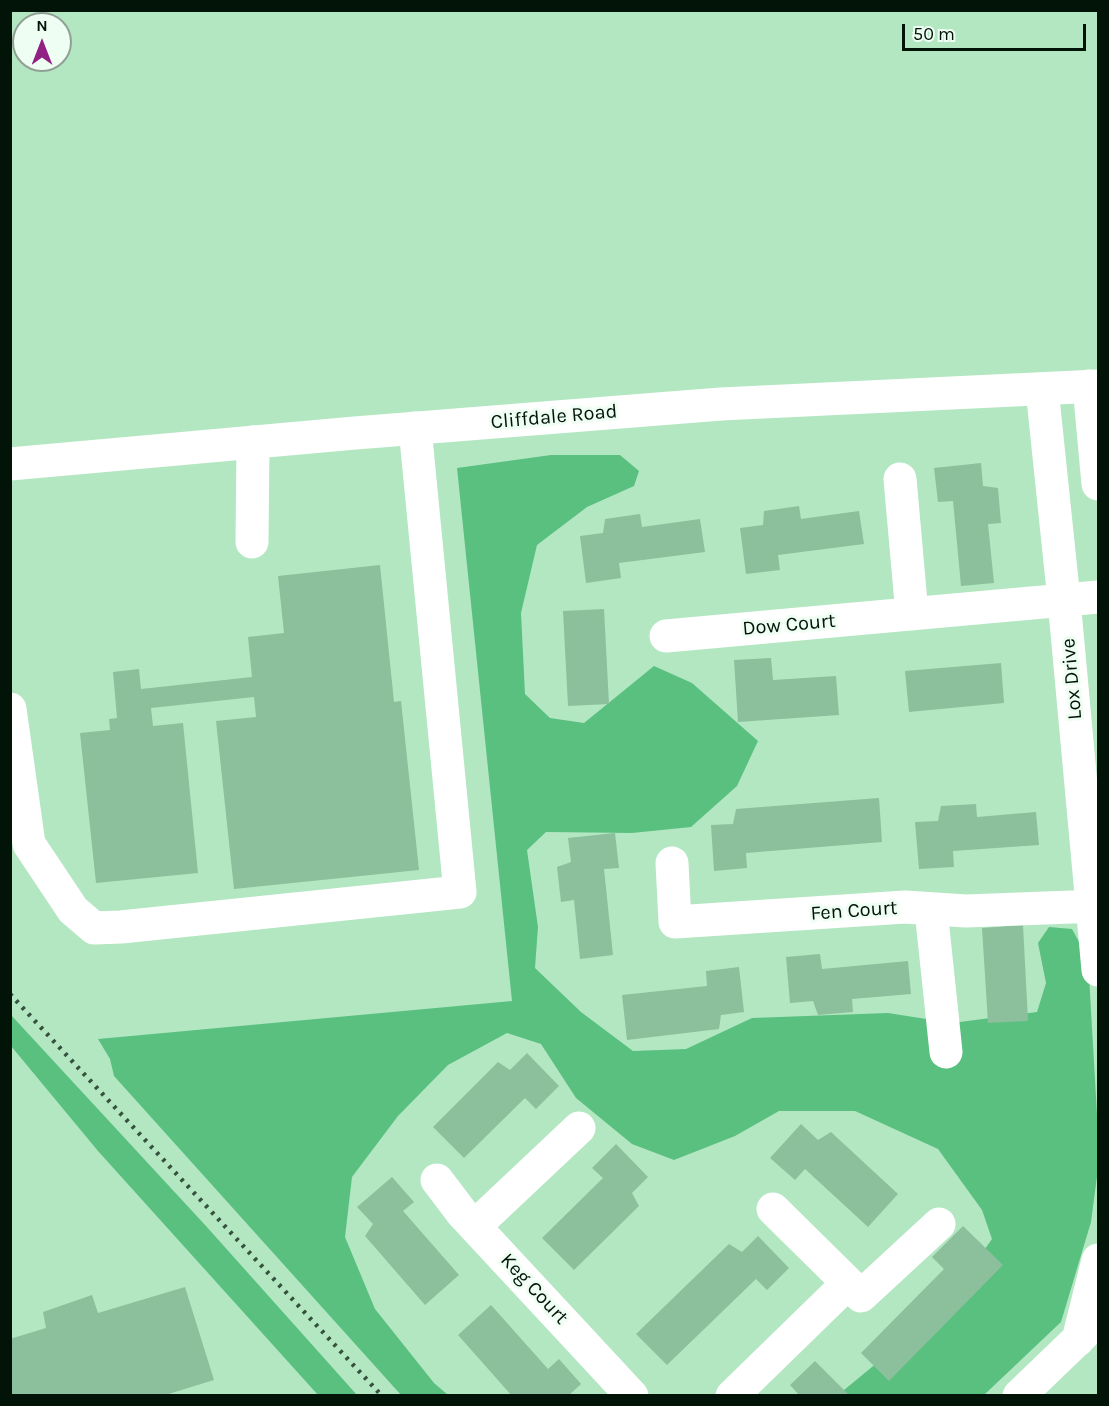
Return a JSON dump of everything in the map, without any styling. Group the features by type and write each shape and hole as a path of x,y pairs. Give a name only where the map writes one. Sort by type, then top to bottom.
{"street":[{"name":"Cliffdale Road","path":"10,464 415,428 721,404 1094,386"},
{"path":"1094,386 1098,484"},
{"name":"Lox Drive","path":"1042,389 1096,906 1098,970"},
{"path":"10,709 29,844 73,910 94,928 460,892 415,428"},
{"path":"252,542 253,442"},
{"path":"900,479 912,614"},
{"name":"Dow Court","path":"666,636 1098,597"},
{"name":"Fen Court","path":"672,863 675,922 905,907 966,911 1096,906"},
{"path":"931,910 946,1052"},
{"path":"475,1226 579,1128"},
{"name":"Keg Court","path":"437,1180 462,1213 632,1395"},
{"path":"773,1209 861,1296 939,1224"},
{"path":"1019,1395 1088,1330 1098,1260"},
{"path":"732,1395 848,1283"}],"green space":[{"path":"551,455 620,455 639,471 634,486 587,507 537,545 521,613 525,694 550,718 584,723 654,666 692,683 758,741 737,786 691,827 632,833 546,832 527,850 538,927 535,968 581,1012 633,1051 686,1049 752,1018 888,1013 952,1023 1037,1012 1046,983 1038,943 1049,927 1072,929 1088,958 1098,1132 1098,1169 1091,1222 1061,1322 984,1395 838,1395 941,1310 992,1239 982,1210 938,1149 855,1111 779,1111 735,1136 674,1160 632,1144 576,1098 541,1044 507,1033 448,1065 398,1116 352,1177 345,1237 375,1309 434,1383 448,1395 401,1395 114,1076 110,1059 98,1039 512,1001 457,468"},
{"path":"11,1015 206,1226 357,1395 318,1395 98,1151 11,1046"}],"building":[{"path":"981,463 983,486 998,488 1001,523 988,524 994,583 961,586 953,501 938,502 934,468"},
{"path":"799,506 801,519 859,511 864,544 778,555 780,570 746,574 740,528 763,525 764,511"},
{"path":"640,514 642,527 700,519 705,552 619,563 621,578 586,583 580,536 603,533 605,519"},
{"path":"380,565 394,702 401,701 419,870 234,889 216,721 256,717 254,697 151,708 153,726 183,723 198,873 96,883 80,733 110,730 109,719 117,718 113,672 139,669 141,689 252,677 248,637 284,633 278,576"},
{"path":"604,609 609,704 568,706 563,611"},
{"path":"771,658 773,680 836,676 839,715 738,722 734,660"},
{"path":"1001,663 1004,703 909,712 905,671"},
{"path":"879,798 882,842 746,853 747,868 714,871 711,825 733,824 736,809"},
{"path":"976,804 977,817 1036,812 1039,845 953,851 954,867 919,869 915,822 938,821 941,806"},
{"path":"615,833 619,868 604,869 613,955 580,959 574,900 561,902 557,867 571,862 568,838"},
{"path":"1023,925 1028,1021 988,1023 982,928"},
{"path":"820,954 822,969 908,961 911,994 852,999 853,1012 818,1015 813,1001 790,1003 786,957"},
{"path":"739,967 744,1012 721,1015 719,1029 627,1040 622,995 707,986 706,971"},
{"path":"527,1053 559,1086 536,1109 525,1098 464,1158 433,1127 498,1062 510,1070"},
{"path":"801,1124 818,1140 831,1132 898,1194 868,1227 805,1169 795,1180 770,1158"},
{"path":"616,1144 648,1177 632,1193 639,1206 574,1270 542,1238 603,1178 592,1168"},
{"path":"392,1177 414,1202 403,1211 459,1275 425,1305 365,1236 373,1224 357,1207"},
{"path":"963,1226 1003,1265 889,1381 861,1353 944,1269 932,1257"},
{"path":"758,1236 789,1268 767,1290 756,1279 667,1365 636,1334 729,1244 742,1252"},
{"path":"185,1287 214,1380 162,1396 10,1396 10,1339 46,1328 43,1312 92,1295 98,1313"},
{"path":"491,1305 548,1369 559,1359 581,1384 568,1396 512,1396 458,1335"},
{"path":"815,1361 848,1394 847,1396 800,1396 790,1385"}],"railway":[{"path":"10,994 382,1396"}]}
